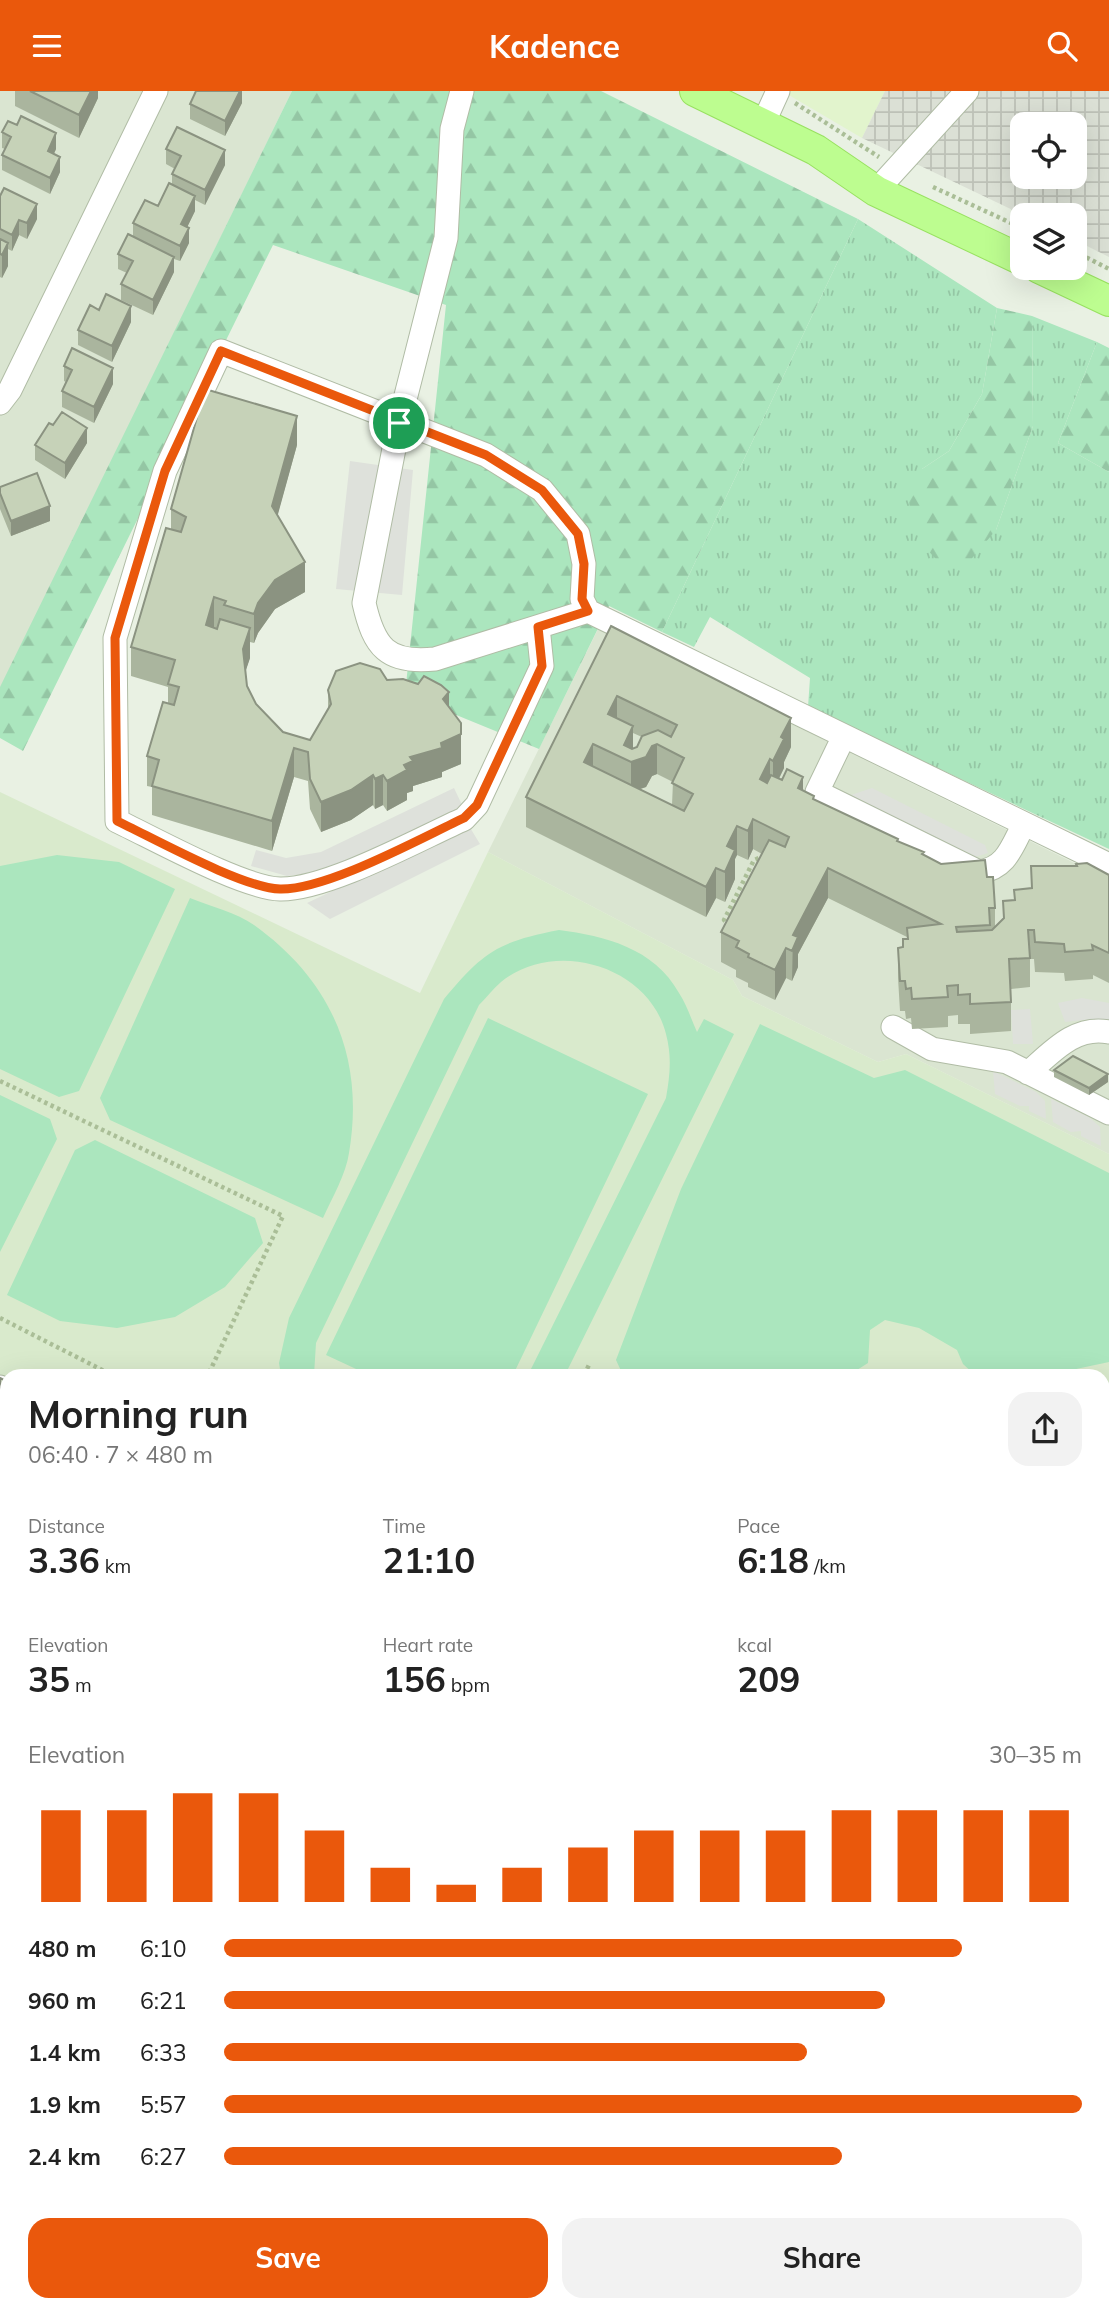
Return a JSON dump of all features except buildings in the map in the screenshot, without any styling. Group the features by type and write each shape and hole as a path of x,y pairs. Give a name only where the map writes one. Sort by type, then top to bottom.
{"main road":[{"path":"695,91 816,150 876,191 1010,254"},
{"path":"1064,280 1109,301"}],"street":[{"path":"0,403 10,390 156,91"},
{"path":"462,91 452,129 446,238 399,423 364,603 371,632 385,650 409,662 435,659 588,611"},
{"path":"763,124 778,91"},
{"path":"876,191 967,91"},
{"path":"538,627 542,666 477,805 464,818 334,877 282,889 256,885 117,821 115,638 165,471 221,351 486,455 542,490 578,534 584,564 582,599 588,611 1109,865"},
{"path":"844,736 817,792 979,872 993,870 1006,860 1024,824"},
{"path":"893,1027 932,1049 1007,1062 1109,1113"},
{"path":"1028,1073 1074,1035 1094,1029 1109,1032"}],"path":[{"path":"1087,258 1109,269"},
{"path":"737,930 724,920 754,860 766,855"},
{"path":"727,896 734,900"},
{"path":"0,1081 283,1216 211,1369"},
{"path":"0,1318 100,1369"},
{"path":"587,1369 590,1363"}],"shaded area":[{"path":"0,91 292,91 0,690"},
{"path":"782,91 885,91 862,138"},
{"path":"885,91 1109,91 1109,257 1087,246 1087,203 1010,203 1010,209 862,138"},
{"path":"350,461 413,470 402,595 336,589"},
{"path":"598,629 1109,880 1109,1154 906,1054 878,1062 742,996 733,980 488,852"},
{"path":"454,788 464,809 336,870 287,876 251,866 256,850 286,858 321,852"},
{"path":"872,788 985,845 988,853 972,858 845,797"},
{"path":"0,792 420,993 488,852 733,980 742,996 878,1062 906,1054 1109,1154 1109,1369 0,1369"},
{"path":"469,826 480,844 330,919 307,903"},
{"path":"1082,998 1109,1003 1109,1024 1092,1019 1065,1022 1058,1003"},
{"path":"1030,1009 1033,1044 1013,1044 1011,1010"},
{"path":"993,1071 1036,1092 1045,1101 1046,1119 1029,1111 1029,1106 1020,1106 995,1094"},
{"path":"1051,1099 1089,1117 1100,1127 1101,1146 1081,1136 1081,1131 1071,1132 1053,1122"}],"green space":[{"path":"292,91 601,91 858,219 662,632 609,606 539,749 405,694 446,305 273,245 23,751 0,738 0,687"},
{"path":"858,219 997,308 982,394 949,451 922,469 996,530 1033,426 1032,316 1097,342 1058,443 1109,472 1109,849 808,707 810,678 710,617 694,647 662,632"},
{"path":"997,308 1032,316 1033,426 996,530 968,563 942,565 925,546 916,530 907,486 922,469 949,451 982,394"},
{"path":"1097,342 1109,348 1109,472 1058,443"},
{"path":"57,855 119,862 175,889 79,1091 59,1097 0,1069 0,866"},
{"path":"190,898 247,921 281,947 304,971 323,997 337,1024 347,1054 353,1118 349,1153 342,1178 323,1218 110,1120 100,1098"},
{"path":"559,930 594,936 627,947 656,965 669,978 684,1002 697,1032 704,1019 734,1034 568,1369 531,1369 666,1098 670,1066 666,1034 656,1010 641,991 621,976 597,966 572,961 547,962 523,969 501,982 479,1005 316,1343 314,1369 280,1369 289,1318 444,999 482,959 506,944"},
{"path":"488,1018 648,1094 516,1369 356,1369 326,1355"},
{"path":"760,1024 874,1078 905,1070 1109,1173 1109,1362 1076,1369 968,1369 957,1350 919,1328 885,1320 870,1330 868,1363 858,1369 620,1369 616,1360 681,1189"},
{"path":"0,1095 50,1119 57,1139 0,1252"},
{"path":"95,1140 255,1218 263,1243 225,1287 175,1317 117,1328 60,1321 7,1295 75,1150"}],"route":[{"path":"221,351 399,423 486,455 542,490 578,534 584,564 582,599 588,611 538,627 542,666 477,805 464,818 334,877 282,889 256,885 117,821 115,638 165,471 221,351"}]}
